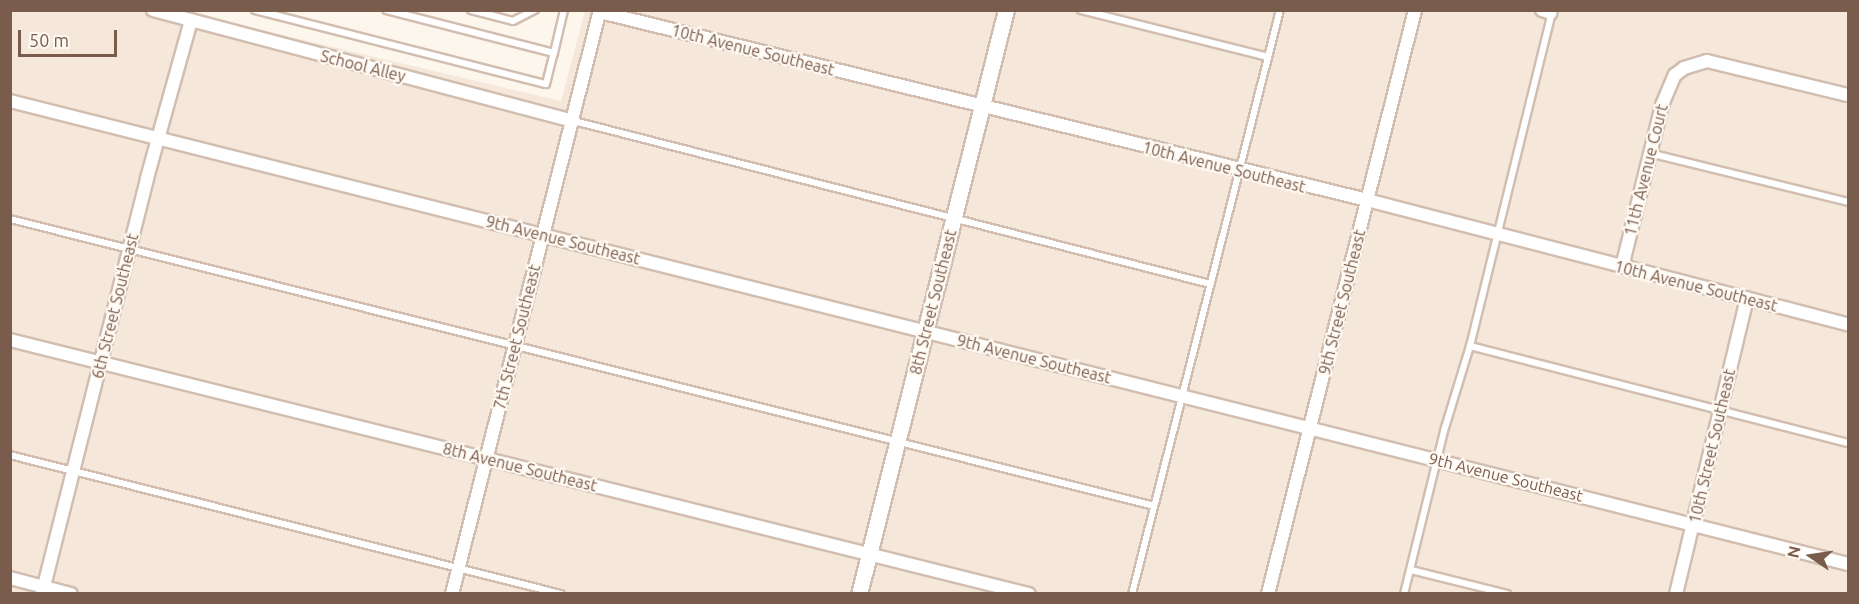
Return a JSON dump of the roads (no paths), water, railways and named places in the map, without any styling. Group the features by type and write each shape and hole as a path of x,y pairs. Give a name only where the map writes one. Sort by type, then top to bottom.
{"street":[{"name":"School Alley","path":"153,10 192,15 574,121"},
{"name":"8th Street Southeast","path":"860,594 1006,10"},
{"name":"9th Street Southeast","path":"1268,594 1415,10"},
{"name":"10th Avenue Southeast","path":"596,11 982,108 1367,200 1498,236 1848,324"},
{"name":"7th Street Southeast","path":"452,594 542,234 574,121 596,11"},
{"name":"6th Street Southeast","path":"43,590 129,249 192,15"},
{"name":"11th Avenue Court","path":"1622,267 1662,105 1675,75 1690,65 1707,62 1848,95"},
{"name":"9th Avenue Southeast","path":"10,101 1848,564"},
{"name":"10th Street Southeast","path":"1676,594 1747,298"},
{"name":"8th Avenue Southeast","path":"10,340 1029,594"},
{"path":"10,578 43,590 71,594"}],"lane":[{"path":"255,10 546,84 564,10"},
{"path":"386,10 554,53"},
{"path":"471,10 513,21 535,10"},
{"path":"1081,10 1268,57"},
{"path":"1132,594 1280,10"},
{"path":"1404,594 1498,236 1548,11"},
{"path":"574,121 1210,284"},
{"path":"1649,153 1848,202"},
{"path":"10,219 1154,506"},
{"path":"1470,346 1848,443"},
{"path":"10,455 561,594"},
{"path":"1411,570 1508,594"}]}
